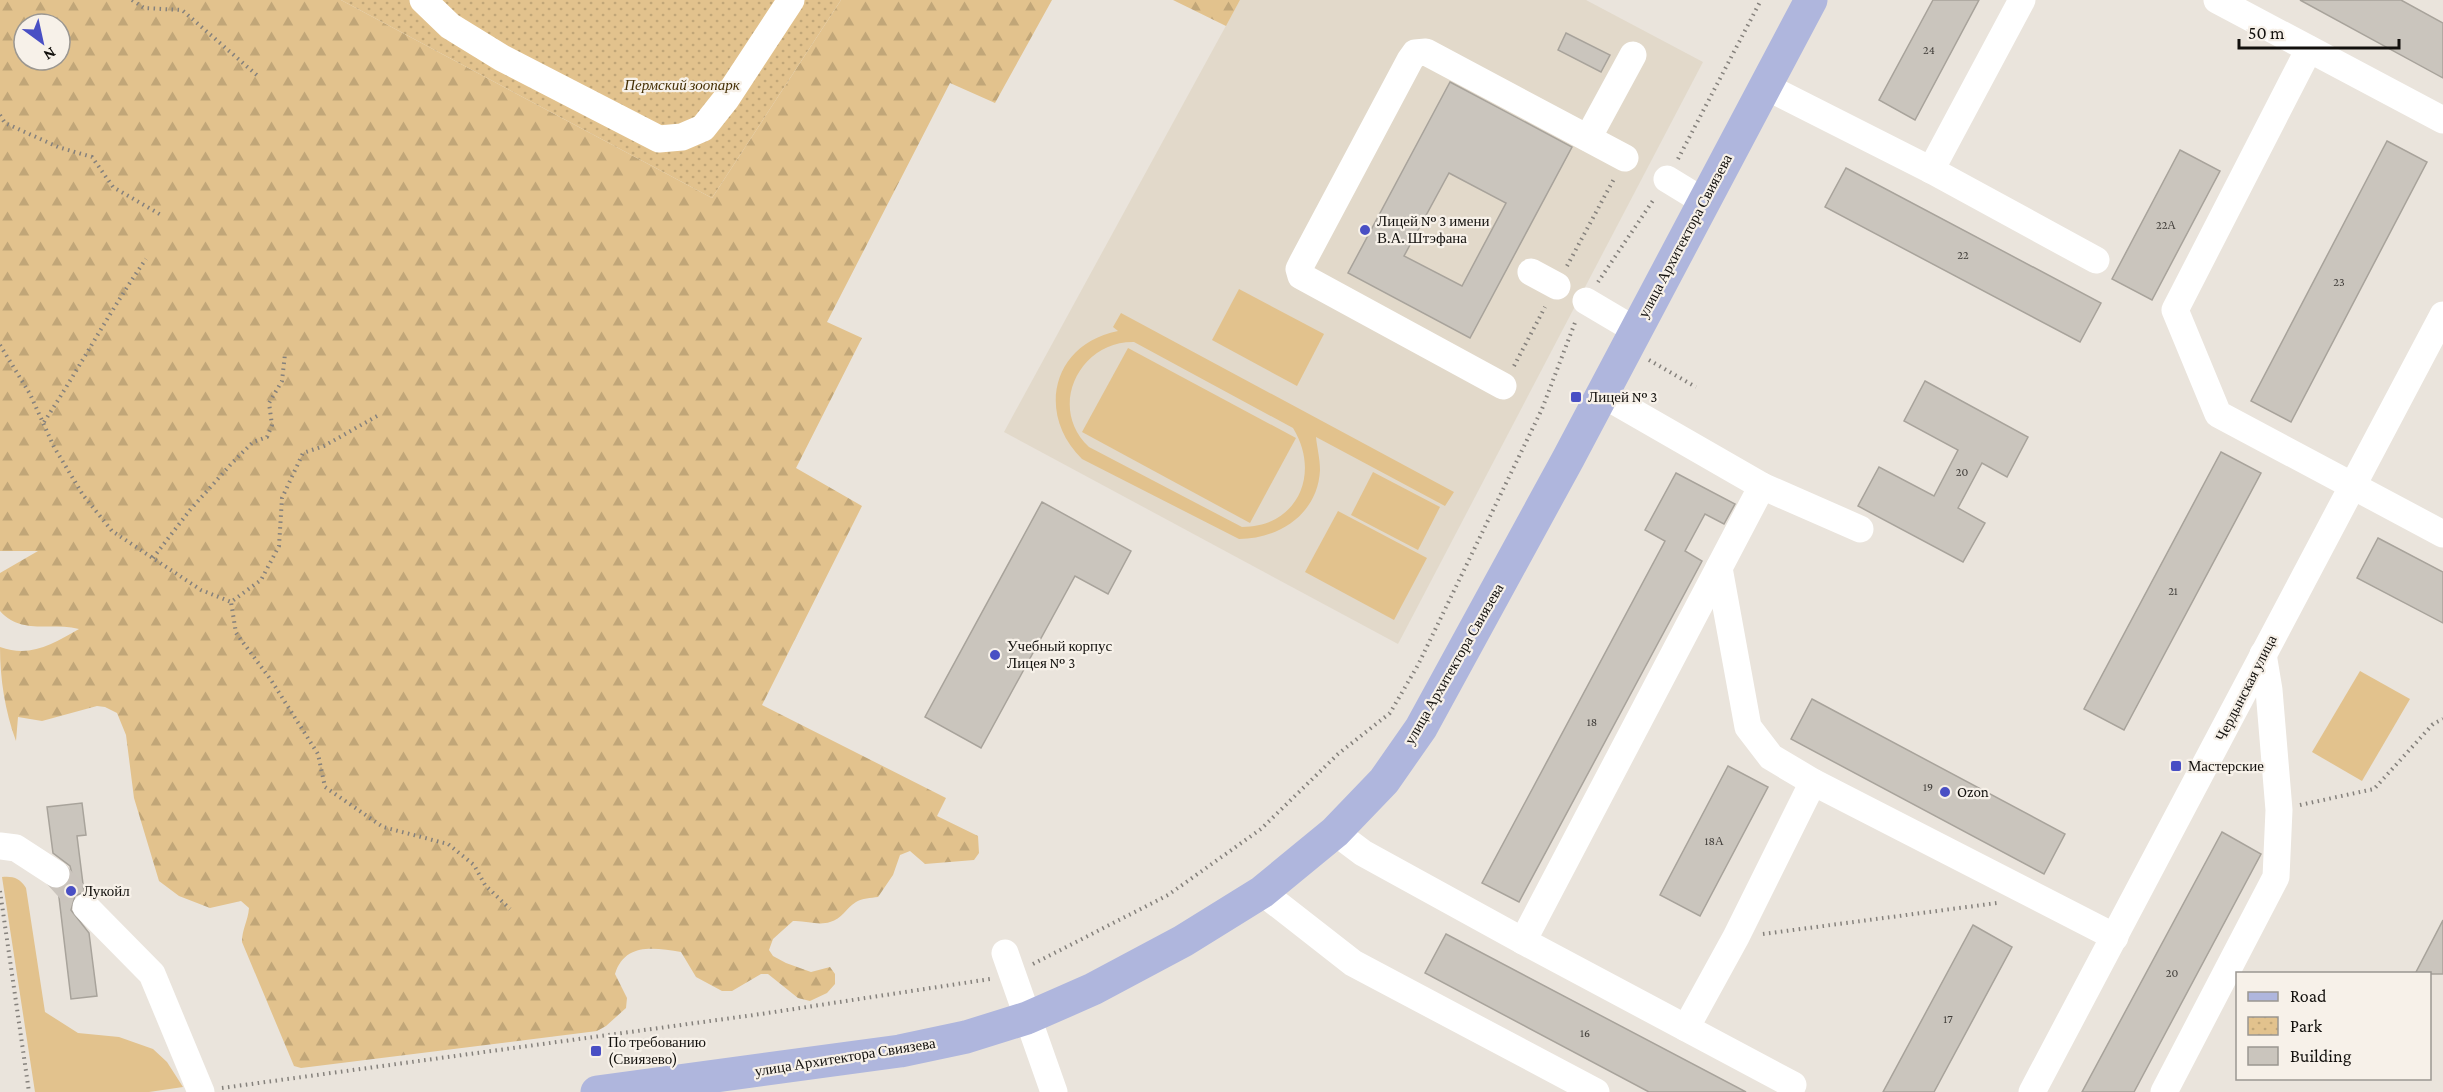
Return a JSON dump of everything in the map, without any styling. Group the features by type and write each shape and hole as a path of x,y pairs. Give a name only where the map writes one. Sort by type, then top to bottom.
{"main road":[{"name":"улица Архитектора Свиязева","path":"597,1092 703,1086 900,1051 966,1037 1027,1018 1093,989 1183,941 1262,892 1335,832 1384,781 1421,728 1602,394 1639,343 1703,201 1811,0"}],"street":[{"path":"423,0 450,26 502,58 659,139 682,137 703,128 726,99 791,0"},
{"path":"1931,170 2022,0"},
{"path":"2217,0 2443,120"},
{"path":"2309,49 2175,310 2218,414 2443,534"},
{"path":"1503,386 1308,282 1301,276 1299,268 1415,53 1426,52 1625,158"},
{"path":"1588,138 1633,55"},
{"path":"1765,86 1931,170 2096,260"},
{"path":"1667,179 1703,201"},
{"path":"1531,272 1557,286"},
{"path":"1586,301 1639,343"},
{"name":"Чердынская улица","path":"2031,1092 2353,486 2437,342 2443,315"},
{"path":"1602,394 1762,486 1860,529"},
{"path":"1523,941 1762,486"},
{"path":"1719,568 1748,727 1771,757 1813,782 2115,937"},
{"path":"2164,1092 2276,877 2279,810 2269,690 2263,654"},
{"path":"1686,1028 1736,937 1813,782"},
{"path":"1335,832 1363,853 1793,1085"},
{"path":"0,846 16,848 56,874"},
{"path":"1262,892 1353,963 1596,1092"},
{"path":"86,907 153,974 201,1091"},
{"path":"1008,964 1054,1092"}],"path":[{"path":"132,0 144,8 182,10 259,77"},
{"path":"201,1091 288,1080 1008,964 1168,895 1262,829 1338,754 1390,713 1418,665 1542,409 1576,319 1667,179 1761,0"},
{"path":"0,115 5,123 58,147 92,157 113,187 161,215"},
{"path":"44,423 75,375 118,300 146,259"},
{"path":"1639,343 1696,387"},
{"path":"0,345 30,394 54,447 83,495 112,531 201,590 231,602"},
{"path":"153,558 190,510 252,441 267,437 272,424 269,403 282,381 285,354"},
{"path":"231,602 261,580 279,546 282,498 303,453 324,446 377,416"},
{"path":"231,602 236,633 271,680 318,754 325,787 383,827 448,844 474,865 485,885 510,909"},
{"path":"2279,810 2374,789 2433,724 2443,719"},
{"path":"0,891 29,1092"},
{"path":"1736,937 2039,898"}],"shaded area":[{"name":"Лицей № 3 имени В.А. Штэфана","path":"1240,0 1586,0 1703,62 1398,644 1004,432"}],"green space":[{"path":"0,0 341,0 712,198 841,0 1052,0 995,103 950,83 827,322 862,338 796,468 862,506 762,705 946,798 937,816 978,836 979,853 974,860 925,864 910,851 900,855 893,875 878,897 858,901 830,922 793,921 773,939 769,950 773,956 786,963 811,972 830,967 835,974 835,984 827,993 810,1001 798,998 768,974 761,974 732,991 722,991 696,977 681,952 642,949 626,957 615,974 627,998 626,1008 597,1031 301,1068 294,1066 242,942 249,908 241,901 210,908 179,896 159,881 134,798 126,735 117,713 97,706 42,721 18,717 16,741 4,695 0,647 22,651 41,648 79,629 17,623 0,611 0,573 38,551 0,551"},
{"name":"Пермский зоопарк","path":"341,0 841,0 712,198"},
{"path":"1173,0 1240,0 1226,26"},
{"path":"1239,289 1324,334 1297,386 1212,340"},
{"path":"1121,313 1454,492 1445,506 1316,437 1320,466 1318,486 1304,511 1282,529 1254,538 1239,539 1082,459 1068,441 1059,422 1056,402 1058,383 1065,365 1078,350 1096,338 1118,331 1113,327","holes":["1134,342 1293,428 1301,445 1305,462 1304,479 1299,494 1290,508 1278,518 1261,525 1242,527 1089,447 1077,431 1071,414 1070,396 1075,380 1085,364 1098,352 1115,345"]},
{"path":"1128,348 1296,438 1250,523 1082,432"},
{"path":"1373,472 1440,507 1418,550 1351,515"},
{"path":"1338,511 1427,558 1394,620 1305,572"},
{"path":"2360,671 2410,699 2362,781 2312,752"},
{"path":"2,877 16,878 26,888 45,1012 78,1033 119,1037 153,1049 167,1062 183,1087 149,1092 35,1092"}],"building":[{"path":"1933,0 1979,0 1915,120 1879,100"},
{"path":"2300,0 2401,0 2443,23 2443,78"},
{"path":"1566,33 1610,55 1601,72 1558,50"},
{"path":"1450,82 1572,147 1470,338 1348,273","holes":["1449,173 1506,203 1462,286 1404,256"]},
{"path":"2387,141 2427,162 2291,422 2251,401"},
{"path":"2180,150 2220,171 2152,300 2112,279"},
{"path":"1846,168 2101,303 2080,342 1825,207"},
{"path":"1925,381 2028,437 2007,477 1982,463 1958,508 1985,523 1963,562 1858,506 1879,467 1934,496 1958,450 1904,421"},
{"path":"2221,452 2261,473 2124,730 2084,709"},
{"path":"1676,473 1735,504 1724,524 1705,514 1685,551 1702,561 1519,902 1482,883 1665,541 1645,530"},
{"name":"Учебный корпус Лицея № 3","path":"1042,502 1131,551 1108,594 1075,576 981,748 925,717"},
{"path":"2378,538 2443,572 2443,623 2357,578"},
{"path":"1812,699 2065,834 2044,874 1791,739"},
{"path":"1728,766 1768,787 1700,916 1660,895"},
{"name":"Лукойл","path":"82,803 86,835 77,836 84,892 75,896 71,910 89,933 97,996 71,999 58,889 69,883 72,874 70,866 53,853 47,807"},
{"path":"2222,832 2261,854 2134,1092 2082,1092"},
{"path":"2443,920 2443,974 2416,972"},
{"path":"1973,925 2012,947 1934,1092 1883,1092"},
{"path":"1446,934 1746,1092 1649,1092 1425,973"}],"tunnel":[{"path":"56,874 86,907"}],"place":[{"name":"Лицей № 3 имени В.А. Штэфана","path":"1365,230"},
{"name":"Лицей № 3","path":"1576,397"},
{"name":"Учебный корпус Лицея № 3","path":"995,655"},
{"name":"Мастерские","path":"2176,766"},
{"name":"Ozon","path":"1945,792"},
{"name":"Лукойл","path":"71,891"},
{"name":"По требованию (Свиязево)","path":"596,1051"}]}
